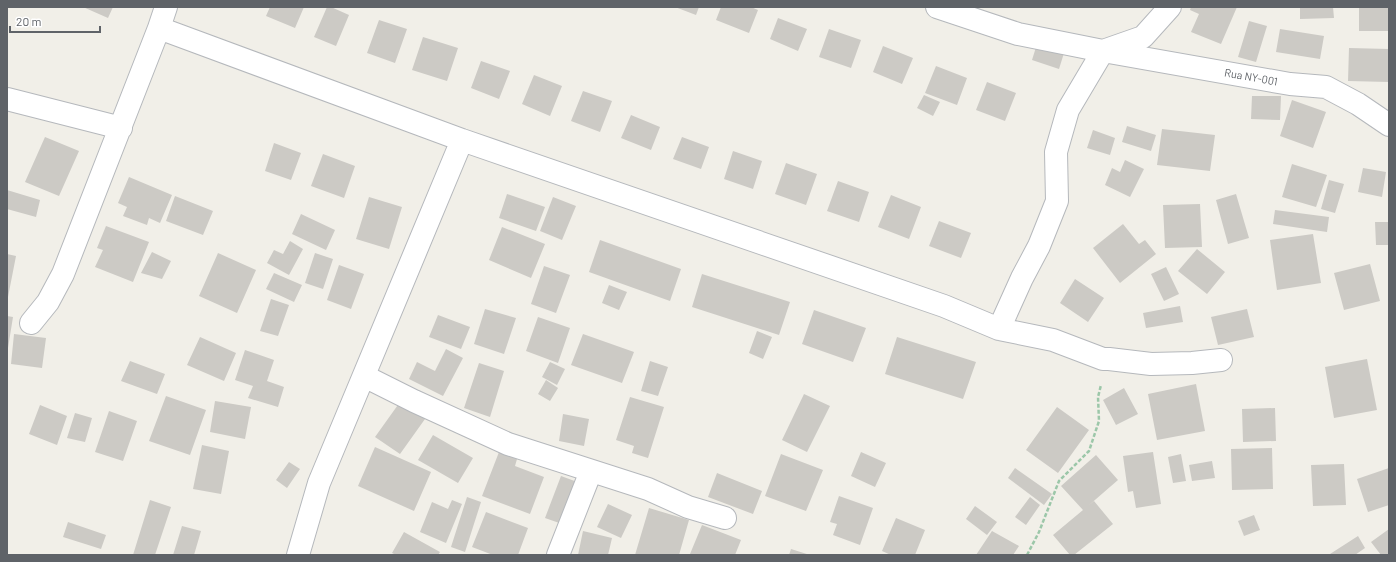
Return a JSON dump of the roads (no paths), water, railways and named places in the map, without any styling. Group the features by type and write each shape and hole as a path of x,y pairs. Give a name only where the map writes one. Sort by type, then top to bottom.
{"street":[{"path":"32,323 48,302 63,274 166,7"},
{"name":"Rua NY-001","path":"937,7 1018,34 1103,51 1290,84 1326,87 1358,104 1389,125"},
{"path":"999,330 1022,278 1040,246 1058,201 1056,152 1068,110 1103,51 1143,37 1170,7"},
{"path":"159,28 462,140 944,306 999,330 1053,340 1103,359 1109,358 1151,364 1192,363 1221,360"},
{"path":"7,99 120,128"},
{"path":"298,555 319,483 462,140"},
{"path":"364,376 414,401 508,444 648,489 688,507 725,518"},
{"path":"558,555 591,471"}]}
